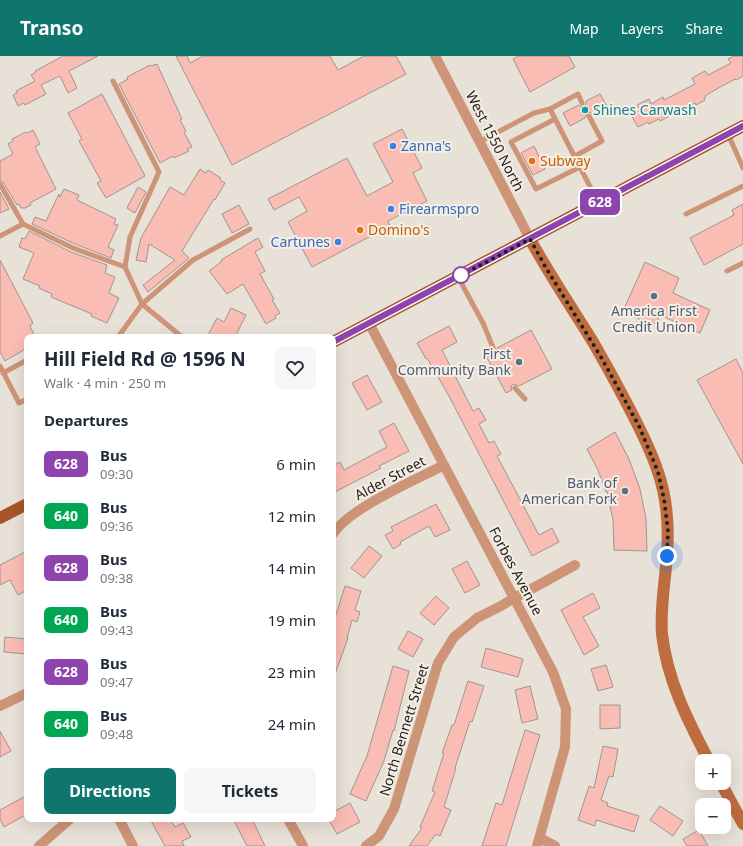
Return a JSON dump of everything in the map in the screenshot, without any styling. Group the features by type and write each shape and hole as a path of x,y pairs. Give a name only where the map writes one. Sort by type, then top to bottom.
{"main road":[{"path":"336,340 743,126"},
{"path":"0,518 24,506"}],"street":[{"name":"West 1550 North","path":"435,56 530,239"},
{"path":"530,239 546,268 601,357 639,426 658,472 664,499 668,531 667,556 663,582 662,633 666,661 674,688 687,720 705,754"},
{"name":"Forbes Avenue","path":"370,323 553,672 566,709 565,747 538,842"},
{"name":"Alder Street","path":"336,529 364,506 444,465"},
{"name":"North Bennett Street","path":"366,846 379,836 394,809 438,664 454,637 477,618 575,565"},
{"path":"0,706 24,694"},
{"path":"725,790 743,824"},
{"path":"39,846 67,822"},
{"path":"121,822 133,846"},
{"path":"290,822 303,846"},
{"path":"538,842 555,846"}],"lane":[{"path":"113,81 159,172 130,237 125,267 142,304 178,334"},
{"path":"479,142 534,113 550,109 578,94 582,103"},
{"path":"550,109 598,203"},
{"path":"575,156 602,141 589,116"},
{"path":"555,119 511,142 536,189 580,167"},
{"path":"728,134 743,168"},
{"path":"0,184 23,224 73,248 125,267"},
{"path":"686,214 743,186"},
{"path":"0,236 23,224"},
{"path":"120,334 142,304 193,260 250,229"},
{"path":"727,271 743,263"},
{"path":"458,277 484,323 494,350"},
{"path":"3,372 24,362"},
{"path":"0,366 19,404 24,401"},
{"path":"515,388 525,399"}],"building":[{"path":"63,56 98,56 69,71 77,88 68,93 60,76 41,85 46,94 25,105 24,103 18,106 13,95 17,93 16,91 35,81 31,75 36,72 35,71"},
{"path":"176,56 187,56 190,63 203,56 330,56 338,70 364,56 396,56 406,74 232,165"},
{"path":"518,56 569,56 575,67 530,92 513,59"},
{"path":"734,56 743,56 743,76 705,96 705,100 696,105 695,103 660,121 659,119 649,124 648,122 638,127 631,115 640,110 637,105 649,99 651,104 663,97 664,100 695,84 692,78 705,71 708,75 731,63 728,59"},
{"path":"157,64 182,119 180,120 186,131 184,132 192,147 187,149 189,151 174,158 173,156 160,163 119,84 128,79 127,77 150,65"},
{"path":"102,94 145,176 106,198 97,183 101,181 79,141 82,139 68,113"},
{"name":"Shines Carwash","path":"600,94 607,106 592,114 590,112 587,113 585,118 570,126 563,113 579,105 581,107 584,106 586,101"},
{"path":"402,129 422,168 413,173 427,201 388,221 390,226 312,267 288,222 307,211 299,197 274,210 268,199 347,158 367,196 393,182 373,144"},
{"path":"33,130 40,144 35,147 56,189 30,203 31,205 21,208 19,204 17,205 3,182 0,180 0,161 13,154 8,144 13,141 12,139"},
{"name":"Subway","path":"534,146 545,169 533,175 521,153"},
{"path":"200,169 206,173 208,170 221,178 220,180 225,183 182,251 189,258 148,292 143,285 175,260 149,244 146,262 136,260 141,238 170,187 184,195"},
{"path":"138,187 146,192 135,213 127,208"},
{"path":"64,189 79,195 77,200 116,219 114,224 118,225 108,247 114,250 111,258 75,244 32,224 35,217 46,221 59,194 60,197"},
{"path":"0,192 9,209 0,213"},
{"path":"743,204 743,244 704,265 690,238 734,215 732,210"},
{"path":"239,205 249,224 232,233 222,214"},
{"path":"29,231 71,252 107,265 105,273 115,277 109,293 119,298 107,323 91,316 92,314 51,297 52,294 39,288 40,286 23,279 34,253 19,247 22,238 25,239"},
{"path":"258,238 263,247 255,252 265,271 260,274 280,313 275,316 276,318 266,324 243,284 227,294 209,271 222,261 221,260"},
{"path":"0,260 33,323 30,326 34,334 24,334 24,350 5,361 0,352"},
{"name":"America First Credit Union","path":"645,262 679,278 673,293 710,310 700,333 660,315 656,324 649,321 647,323 623,311"},
{"path":"231,308 246,315 236,334 209,334 217,318 224,322"},
{"path":"449,326 457,342 442,350 473,411 479,408 486,420 479,424 489,443 494,441 501,454 497,456 539,535 552,528 559,542 532,556 449,396 417,343"},
{"name":"First Community Bank","path":"531,330 552,369 519,386 514,384 511,386 512,390 506,393 485,354 490,351 493,354 496,354 498,351 497,348"},
{"path":"736,359 743,373 743,464 697,380"},
{"path":"367,375 382,402 367,410 352,383"},
{"path":"394,423 409,451 379,466 381,468 336,491 336,464 340,462 344,470 387,447 379,431"},
{"name":"Bank of American Fork","path":"615,432 629,459 640,489 646,519 647,551 614,550 613,520 607,491 606,492 598,470 587,449"},
{"path":"436,504 450,530 435,537 429,526 400,542 401,544 393,549 385,535 393,531 391,527"},
{"path":"369,546 382,556 364,578 351,568"},
{"path":"24,553 24,592 18,595 10,580 0,585 0,565"},
{"path":"467,561 480,585 465,593 452,569"},
{"path":"345,586 361,591 355,610 360,612 357,622 352,620 348,638 336,671 336,614"},
{"path":"593,593 600,608 583,617 599,646 584,655 561,610"},
{"path":"436,596 449,608 434,625 420,613"},
{"path":"408,631 423,639 413,657 398,649"},
{"path":"5,637 24,639 24,654 4,652"},
{"path":"486,648 523,659 518,677 481,667"},
{"path":"606,665 613,687 598,691 591,669"},
{"path":"393,666 409,671 394,731 393,730 384,761 366,801 350,794 367,756"},
{"path":"468,681 484,686 472,722 470,721 444,807 451,810 440,836 436,834 427,846 409,846 422,828 420,827 435,792 432,791 444,753 442,753 452,725 454,725"},
{"path":"530,686 538,719 522,723 515,690"},
{"path":"600,705 620,705 620,728 600,729"},
{"path":"525,730 540,735 506,846 482,846 496,803 502,805"},
{"path":"0,731 11,751 0,757"},
{"path":"603,746 618,749 613,777 609,776 601,800 608,803 607,806 639,816 634,832 596,820 595,826 578,820 589,786 594,788"},
{"path":"24,797 24,816 4,827 0,819 0,810"},
{"path":"350,803 360,822 337,834 330,822 336,822 336,810"},
{"path":"660,806 683,821 673,836 650,820"},
{"path":"152,822 172,822 175,827 183,823 191,837 182,841 184,846 165,846"},
{"path":"235,822 253,822 265,846 247,846"},
{"path":"695,832 695,834 701,834 708,846 687,846 683,839"}],"bus line":[{"name":"628","path":"336,340 743,126"}],"place":[{"name":"Shines Carwash","path":"585,110"},
{"name":"Zanna's","path":"393,146"},
{"name":"Subway","path":"532,161"},
{"name":"Firearmspro","path":"391,209"},
{"name":"Domino's","path":"360,230"},
{"name":"Cartunes","path":"338,242"},
{"name":"America First Credit Union","path":"654,296"},
{"name":"First Community Bank","path":"519,362"},
{"name":"Bank of American Fork","path":"625,491"}],"route":[{"path":"461,275 458,277 530,239 546,268 592,341 639,426 658,472 664,499 668,531 667,556"}]}
